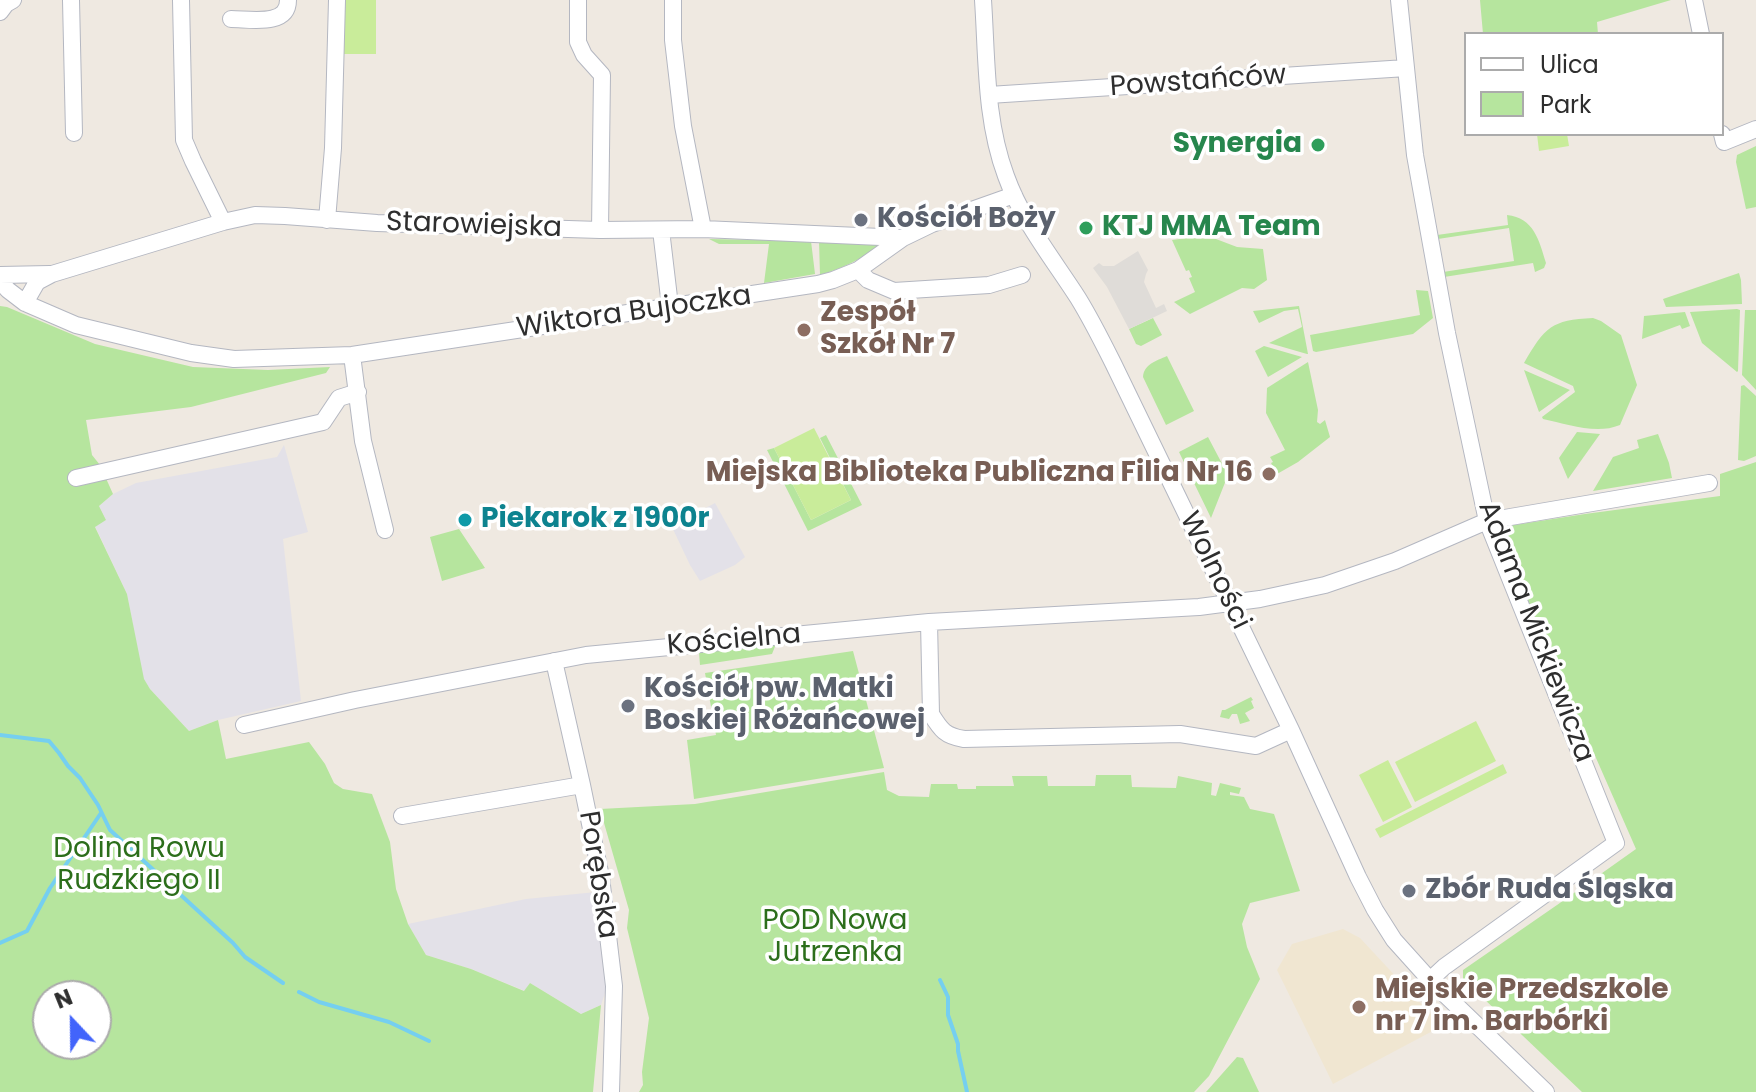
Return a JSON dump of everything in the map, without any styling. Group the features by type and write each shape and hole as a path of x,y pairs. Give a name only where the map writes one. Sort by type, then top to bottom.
{"street":[{"path":"71,0 74,133"},
{"path":"181,0 184,140 223,222"},
{"path":"231,19 281,17 286,12 288,0"},
{"path":"327,220 333,148 337,0"},
{"path":"578,0 578,42 584,55 602,75 600,230"},
{"path":"673,0 673,40 683,126 703,229"},
{"name":"Wolności","path":"983,0 995,140 1014,195 1092,322 1375,910 1394,940 1430,980 1546,1092"},
{"name":"Adama Mickiewicza","path":"1399,0 1422,202 1487,521 1616,843 1430,980"},
{"path":"1694,0 1701,32"},
{"name":"Powstańców","path":"989,95 1406,68"},
{"path":"1722,136 1724,142 1756,129"},
{"name":"Wiktora Bujoczka","path":"0,281 25,303 76,325 191,353 234,359 352,355 818,284 858,270 903,238 932,224 1014,195"},
{"name":"Starowiejska","path":"25,303 37,282 52,274 255,215 377,223 600,230 703,229 903,238"},
{"path":"661,230 670,306"},
{"path":"858,270 868,280 894,291 989,285 1022,275"},
{"name":"Starowiejska","path":"0,275 52,274"},
{"path":"352,355 368,466 385,530"},
{"path":"76,478 323,422 339,398 358,392"},
{"name":"Kościelna","path":"244,725 586,655 929,622 1260,599 1325,585 1395,561 1487,521 1709,483"},
{"path":"929,622 931,714 949,737 1180,734 1256,746 1291,730"},
{"name":"Porębska","path":"554,661 601,877 614,986 611,1092"},
{"path":"402,816 582,785"}],"shaded area":[{"path":"1138,251 1148,270 1144,282 1156,308 1164,304 1167,311 1129,329 1107,287 1093,268 1099,263 1114,266"},
{"path":"284,445 308,532 283,539 301,701 218,720 189,731 143,679 127,594 95,526 106,520 99,506 113,494 136,483 277,457"},
{"path":"715,503 745,557 700,581 671,525 700,514 700,511"},
{"path":"596,892 606,990 601,1005 581,1014 530,983 525,991 426,955 408,924 526,899"},
{"name":"Miejskie Przedszkole nr 7 im. Barbórki","path":"1343,929 1360,938 1442,1026 1333,1084 1277,970 1292,944"}],"green space":[{"path":"343,0 376,0 376,54 343,54"},
{"path":"1480,0 1671,0 1597,22 1598,32 1483,32"},
{"path":"1537,136 1567,136 1569,146 1539,151"},
{"path":"1756,146 1756,207 1746,209 1737,155"},
{"path":"1507,215 1524,221 1534,232 1546,263 1544,268 1535,272 1533,263 1444,277 1443,272 1514,261 1509,228 1438,239 1437,235 1508,225"},
{"path":"709,239 811,241 815,274 764,283 769,244 719,244"},
{"path":"1216,239 1237,247 1263,249 1267,280 1254,289 1242,288 1190,314 1174,302 1195,292 1189,270 1186,271 1172,240"},
{"path":"819,241 878,245 851,263 820,275"},
{"path":"1739,273 1742,304 1666,307 1663,299"},
{"path":"1416,290 1428,291 1433,318 1413,334 1313,351 1310,335 1420,315"},
{"name":"Dolina Rowu Rudzkiego II","path":"0,306 95,344 193,367 268,370 330,367 326,373 191,407 86,420 92,455 113,494 99,506 106,520 95,527 127,594 144,679 189,731 218,720 226,759 309,742 334,783 343,789 372,794 390,842 396,889 408,924 426,955 524,991 530,983 581,1014 601,1005 593,1092 0,1092"},
{"path":"1299,306 1308,354 1269,343 1302,327 1298,309 1284,311 1259,323 1253,311"},
{"path":"1740,310 1737,372 1702,343 1690,312"},
{"path":"1745,310 1756,310 1756,390 1742,375"},
{"path":"1685,312 1690,326 1682,329 1680,325 1642,339 1644,316"},
{"path":"1153,318 1162,335 1141,346 1136,344 1129,329"},
{"path":"1593,318 1621,335 1637,385 1620,425 1591,429 1543,419 1575,392 1573,386 1524,363 1544,333 1551,328 1567,321"},
{"path":"1264,346 1302,357 1268,377 1255,351"},
{"path":"1167,356 1194,411 1166,425 1143,377 1148,366"},
{"path":"1308,362 1318,410 1317,422 1320,424 1325,420 1330,437 1277,474 1270,457 1285,450 1266,413 1267,388"},
{"path":"1524,370 1570,390 1539,412"},
{"path":"1744,385 1756,396 1756,456 1744,461 1738,460 1741,386"},
{"path":"814,428 851,500 811,520 774,448"},
{"path":"1577,432 1600,434 1568,479 1559,458"},
{"path":"1658,434 1672,478 1593,491 1613,457 1639,448 1637,440"},
{"path":"826,435 862,505 808,531 767,450 774,448 811,520 851,500 820,438"},
{"path":"1208,437 1228,475 1211,518 1179,452"},
{"path":"1756,462 1756,1092 1582,1092 1463,979 1463,970 1636,849 1495,528 1720,496 1720,474"},
{"path":"459,529 485,568 442,581 430,537"},
{"path":"776,644 772,654 700,665 700,651"},
{"path":"853,651 884,768 694,799 687,740 716,735 705,673"},
{"path":"1251,697 1254,708 1245,713 1250,721 1240,724 1237,714 1232,714 1229,719 1220,717 1222,710"},
{"path":"1476,721 1496,761 1415,802 1395,762"},
{"path":"1388,760 1412,807 1383,822 1359,775"},
{"path":"1503,764 1507,773 1380,838 1375,829"},
{"name":"POD Nowa Jutrzenka","path":"884,772 887,790 899,796 929,797 931,784 957,784 958,789 1014,786 1012,776 1047,776 1048,786 1095,786 1096,775 1131,775 1132,787 1176,788 1178,776 1212,783 1211,795 1216,796 1220,783 1241,788 1239,794 1230,792 1230,795 1244,797 1250,809 1274,814 1300,891 1250,903 1242,924 1247,947 1260,979 1209,1076 1194,1092 639,1092 643,1085 649,1018 627,928 629,910 600,809 695,804"},
{"path":"1237,1057 1243,1058 1259,1092 1206,1092"}],"waterway":[{"path":"0,735 49,741 80,778 110,830 245,957 283,983"},
{"path":"0,943 27,931 50,888 101,813"},
{"path":"940,980 948,997 948,1015 958,1044 967,1092"},
{"path":"299,992 319,1002 389,1022 429,1041"}],"place":[{"name":"Synergia","path":"1318,145"},
{"name":"Kościół Boży","path":"861,220"},
{"name":"KTJ MMA Team","path":"1086,228"},
{"name":"Zespół Szkół Nr 7","path":"804,330"},
{"name":"Miejska Biblioteka Publiczna Filia Nr 16","path":"1269,474"},
{"name":"Piekarok z 1900r","path":"465,520"},
{"name":"Kościół pw. Matki Boskiej Różańcowej","path":"628,706"},
{"name":"Zbór Ruda Śląska","path":"1409,891"},
{"name":"Miejskie Przedszkole nr 7 im. Barbórki","path":"1359,1007"}]}
